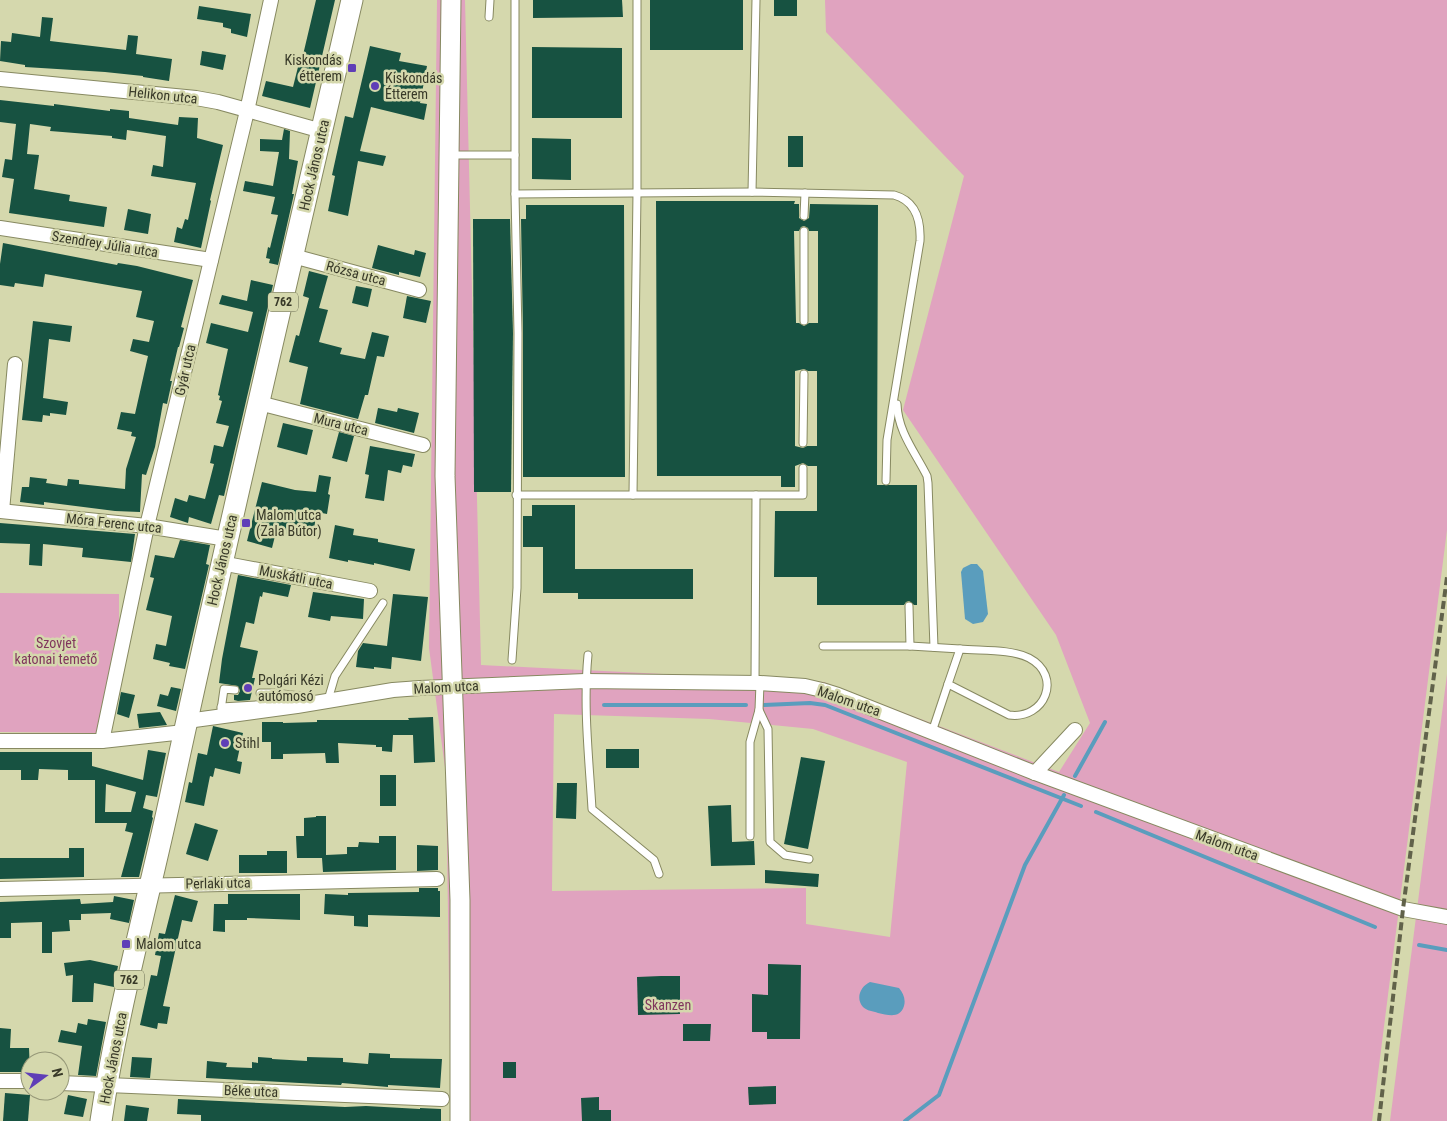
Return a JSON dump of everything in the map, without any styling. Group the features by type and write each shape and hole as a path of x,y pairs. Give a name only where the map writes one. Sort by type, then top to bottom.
{"main road":[{"name":"Hock János utca","path":"101,1121 126,990 151,885 221,563 352,0"}],"street":[{"name":"Gyár utca","path":"102,742 147,526 271,0"},
{"path":"450,0 450,155 445,476 460,900 460,1121"},
{"name":"Helikon utca","path":"0,79 196,98 218,102 322,131"},
{"name":"Szendrey Júlia utca","path":"0,228 211,260"},
{"name":"Rózsa utca","path":"293,256 419,290"},
{"path":"1,511 15,364"},
{"name":"Mura utca","path":"259,403 423,445"},
{"name":"Móra Ferenc utca","path":"1,511 147,526 227,539"},
{"name":"Muskátli utca","path":"221,563 370,590"},
{"name":"Malom utca","path":"0,741 102,742 185,726 220,711 296,706 393,690 586,681 805,686 822,690 1035,774 1394,906 1447,917"},
{"path":"1035,774 1075,730"},
{"name":"Perlaki utca","path":"0,888 437,880"},
{"path":"0,1081 20,1081"},
{"name":"Béke utca","path":"70,1083 442,1099"}],"lane":[{"path":"489,17 490,0"},
{"path":"512,660 517,588 518,333 515,194 515,0"},
{"path":"633,495 637,193 637,0"},
{"path":"752,192 756,0"},
{"path":"450,155 515,155"},
{"path":"515,194 752,192 894,195 903,198 916,212 921,230 887,440 886,481"},
{"path":"804,216 805,193"},
{"path":"804,231 804,321"},
{"path":"803,443 804,374"},
{"path":"896,391 898,420 902,432 927,476 934,647"},
{"path":"516,495 803,495 803,468"},
{"path":"750,836 750,742 759,710 757,684 756,495"},
{"path":"328,700 335,676 383,603"},
{"path":"909,606 910,646"},
{"path":"823,646 910,646 1018,653 1028,657 1043,671 1047,683 1047,693 1038,707 1024,714 1014,716 948,684"},
{"path":"932,732 960,649"},
{"path":"588,655 586,710 592,809 654,860 659,874"},
{"path":"235,690 224,689 220,711 272,704 274,693"},
{"path":"260,693 300,696 296,706"},
{"path":"759,710 768,729 770,842 786,855 809,859"}],"green space":[{"name":"Skanzen","path":"437,0 465,0 481,665 824,682 1059,772 1090,723 1056,635 903,410 964,176 826,32 825,0 1447,0 1447,530 1372,1121 451,1121 446,775 429,648","holes":["554,714 709,719 813,729 907,762 890,937 806,924 806,888 552,891"]},
{"name":"Szovjet katonai temető","path":"0,593 119,594 119,626 97,733 0,732"},
{"path":"1447,674 1447,1121 1390,1121"}],"water":[{"path":"971,564 977,564 983,571 988,614 983,622 973,624 965,619 961,572 963,568"},
{"path":"870,982 899,988 905,1001 900,1013 886,1015 863,1007 859,996 864,986"}],"building":[{"path":"316,0 335,0 310,108 262,96 266,81 293,87"},
{"path":"533,0 622,0 623,17 533,18"},
{"path":"650,0 743,0 743,50 650,50"},
{"path":"774,0 797,0 797,16 774,16"},
{"path":"199,6 251,14 247,37 231,33 231,29 223,27 223,23 197,19"},
{"path":"42,17 53,18 50,41 126,50 128,35 138,36 136,54 172,59 169,81 105,72 25,67 25,65 0,61 1,41 11,42 12,33 40,37"},
{"path":"370,46 401,53 399,61 427,66 420,103 427,104 424,120 371,107 360,151 386,156 383,166 358,161 348,216 328,211 335,176 332,175 345,116 353,118"},
{"path":"532,47 622,48 622,118 532,118"},
{"path":"202,51 226,55 223,70 200,65"},
{"path":"0,100 110,111 110,109 129,111 129,118 178,125 179,117 198,118 197,138 223,145 201,248 174,242 177,227 182,229 185,219 188,220 196,183 151,176 153,165 163,167 166,136 127,130 126,140 112,138 112,136 50,131 51,127 30,124 27,154 39,155 34,189 70,195 69,201 107,207 104,227 9,213 14,179 2,177 5,159 12,160 16,124 0,122"},
{"path":"284,129 290,131 289,159 298,161 292,194 294,194 278,265 269,263 270,259 266,258 278,215 271,214 275,197 243,191 245,181 273,186 279,152 260,151 260,139 282,140"},
{"path":"788,136 803,136 803,167 788,167"},
{"path":"532,138 571,139 571,180 532,179"},
{"path":"656,201 795,201 794,204 799,204 799,218 804,221 809,218 810,204 878,205 877,485 917,485 917,605 909,601 904,605 817,605 817,577 774,577 775,511 817,511 817,466 808,466 803,463 795,466 795,487 781,487 781,476 657,476","holes":["804,226 809,231 818,231 818,323 809,323 804,326 796,323 794,231 799,231","804,369 817,371 817,446 803,448 795,446 795,371"]},
{"path":"526,205 624,205 625,477 523,477 521,219 526,219"},
{"path":"128,209 151,214 148,234 124,230"},
{"path":"473,219 510,219 513,333 511,492 474,492"},
{"path":"3,243 117,265 118,263 137,266 193,280 181,327 184,328 170,381 172,381 167,404 163,403 155,447 146,475 142,474 140,512 115,511 44,502 44,505 20,502 22,487 29,487 30,477 47,479 46,483 67,486 68,479 79,480 79,484 125,489 126,469 136,437 131,436 132,432 117,429 121,412 135,414 148,356 130,351 133,339 149,342 154,321 136,317 142,291 45,274 43,287 15,283 14,287 0,285"},
{"path":"378,245 414,255 415,250 426,253 420,277 399,272 399,275 372,268"},
{"path":"309,271 328,276 319,308 328,310 319,342 342,348 340,354 365,359 372,332 389,336 384,357 377,356 368,395 365,395 358,419 300,404 308,367 289,362 296,335 299,336 309,298 303,296"},
{"path":"251,280 273,285 224,496 219,495 211,524 189,517 188,523 170,517 175,498 187,502 189,495 205,499 214,464 210,463 214,445 223,447 229,426 216,423 222,401 219,400 220,396 218,395 228,349 206,343 211,323 248,332 253,312 219,304 222,295 247,301"},
{"path":"356,286 372,289 368,307 352,303"},
{"path":"407,296 431,301 426,323 403,318"},
{"path":"33,321 72,326 70,342 49,339 43,398 68,402 66,415 50,413 50,416 43,415 42,422 22,420"},
{"path":"378,408 397,412 398,408 419,413 414,433 375,423"},
{"path":"283,423 313,430 307,455 277,447"},
{"path":"339,432 354,436 347,462 332,458"},
{"path":"370,446 415,454 412,467 403,465 401,473 388,470 384,501 365,498 369,475 365,474"},
{"path":"319,475 331,477 328,494 330,495 327,514 317,512 314,528 292,524 289,535 276,532 272,548 247,541 262,482 295,490 316,492"},
{"path":"532,505 575,505 575,569 693,569 693,599 578,599 578,593 543,593 543,547 523,547 523,516 532,516"},
{"path":"0,523 135,534 131,562 82,557 83,548 43,544 42,566 29,565 30,544 0,543"},
{"path":"335,525 354,529 353,535 378,539 378,542 415,549 410,571 374,563 374,565 329,558"},
{"path":"180,540 210,545 206,564 209,565 185,669 169,666 170,663 153,659 156,644 166,646 172,616 146,610 154,578 150,577 155,555 174,558"},
{"path":"238,575 291,585 288,597 263,592 262,597 260,596 254,624 246,622 240,647 258,651 252,678 255,678 250,700 238,701 234,700 234,695 238,695 240,691 238,686 219,683"},
{"path":"313,592 364,599 363,619 331,616 330,621 308,617"},
{"path":"393,594 428,597 421,661 392,657 391,669 356,667 358,651 363,643 387,646"},
{"path":"171,687 181,689 176,711 157,706 160,694 168,696"},
{"path":"121,692 135,695 129,718 117,714"},
{"path":"160,712 167,725 139,728 137,714"},
{"path":"433,717 435,762 414,763 413,735 393,735 392,752 382,751 382,747 376,747 376,745 338,743 339,763 326,763 325,753 283,754 283,759 271,759 271,742 262,742 262,722 409,720 408,718"},
{"path":"213,726 243,733 237,761 242,762 240,774 215,768 213,777 210,776 204,806 185,802 189,782 192,783 198,753 207,755"},
{"path":"606,749 639,749 639,768 606,768"},
{"path":"148,750 166,753 157,797 146,795 143,808 153,811 153,818 139,877 121,877 133,833 125,831 127,823 95,823 95,780 68,780 68,770 39,769 38,780 21,780 21,770 0,770 0,752 92,752 92,766 143,780","holes":["106,784 136,792 131,812 105,812"]},
{"path":"801,757 825,761 808,849 784,844"},
{"path":"380,775 396,775 396,806 380,806"},
{"path":"557,783 577,783 576,819 556,818"},
{"path":"731,805 732,842 754,841 755,865 711,866 708,806"},
{"path":"326,816 326,855 347,854 347,847 358,847 359,842 379,843 379,836 396,836 396,870 323,872 322,858 297,858 296,836 304,836 304,818"},
{"path":"195,823 218,830 208,861 186,854"},
{"path":"417,845 438,846 438,870 417,871"},
{"path":"69,848 84,848 84,877 0,879 0,858 69,858"},
{"path":"267,851 287,851 287,873 239,873 239,855 267,855"},
{"path":"765,870 819,874 818,887 765,883"},
{"path":"419,888 438,888 438,891 440,891 440,917 368,915 368,927 354,926 354,916 324,914 325,894 419,892"},
{"path":"228,894 300,894 300,920 247,918 247,920 225,920 225,932 213,931 214,904 228,904"},
{"path":"175,895 198,901 192,922 182,920 163,1006 170,1007 167,1024 158,1023 157,1029 140,1025 151,975 157,976 161,956 155,955 159,933 165,934"},
{"path":"114,896 134,900 129,923 110,919 111,913 81,914 81,920 69,920 70,931 52,932 52,953 42,953 42,922 11,923 11,938 0,938 0,902 80,899 81,904 113,902"},
{"path":"90,960 118,966 114,987 94,983 93,1002 72,1002 73,975 66,976 64,963"},
{"path":"768,964 801,965 800,1039 767,1039 767,1032 752,1032 752,994 768,995"},
{"path":"680,976 680,1014 638,1015 637,977"},
{"path":"88,1019 106,1022 96,1076 78,1075 82,1046 58,1042 61,1030 76,1033 78,1023 87,1025"},
{"path":"683,1024 711,1024 710,1041 683,1041"},
{"path":"0,1028 11,1029 10,1048 29,1048 29,1051 20,1051 20,1072 0,1072"},
{"path":"369,1053 390,1054 390,1058 442,1059 440,1088 206,1078 207,1061 227,1063 226,1067 252,1068 252,1062 258,1063 258,1057 307,1061 307,1057 343,1058 343,1062 368,1064"},
{"path":"132,1057 152,1058 150,1078 130,1077"},
{"path":"503,1062 516,1062 516,1078 503,1078"},
{"path":"776,1086 776,1104 749,1105 748,1087"},
{"path":"5,1093 20,1094 20,1101 30,1101 28,1121 3,1121"},
{"path":"70,1095 87,1099 83,1117 64,1114 67,1101 70,1101"},
{"path":"599,1097 599,1110 611,1110 611,1121 582,1121 581,1098"},
{"path":"178,1099 345,1107 441,1109 441,1121 201,1121 201,1115 177,1114"},
{"path":"126,1105 149,1108 147,1121 124,1121"}],"waterway":[{"path":"764,705 810,703 825,705 1081,806"},
{"path":"604,705 746,705"},
{"path":"1075,776 1105,722"},
{"path":"905,1121 939,1095 1025,865 1064,795"},
{"path":"1096,812 1375,927"},
{"path":"1419,945 1447,950"}],"railway":[{"path":"1379,1121 1403,909 1447,577"}],"place":[{"name":"Kiskondás étterem","path":"352,68"},
{"name":"Kiskondás Étterem","path":"375,86"},
{"name":"Malom utca (Zala Bútor)","path":"246,523"},
{"name":"Polgári Kézi autómosó","path":"248,688"},
{"name":"Stihl","path":"225,743"},
{"name":"Malom utca","path":"126,944"}]}
